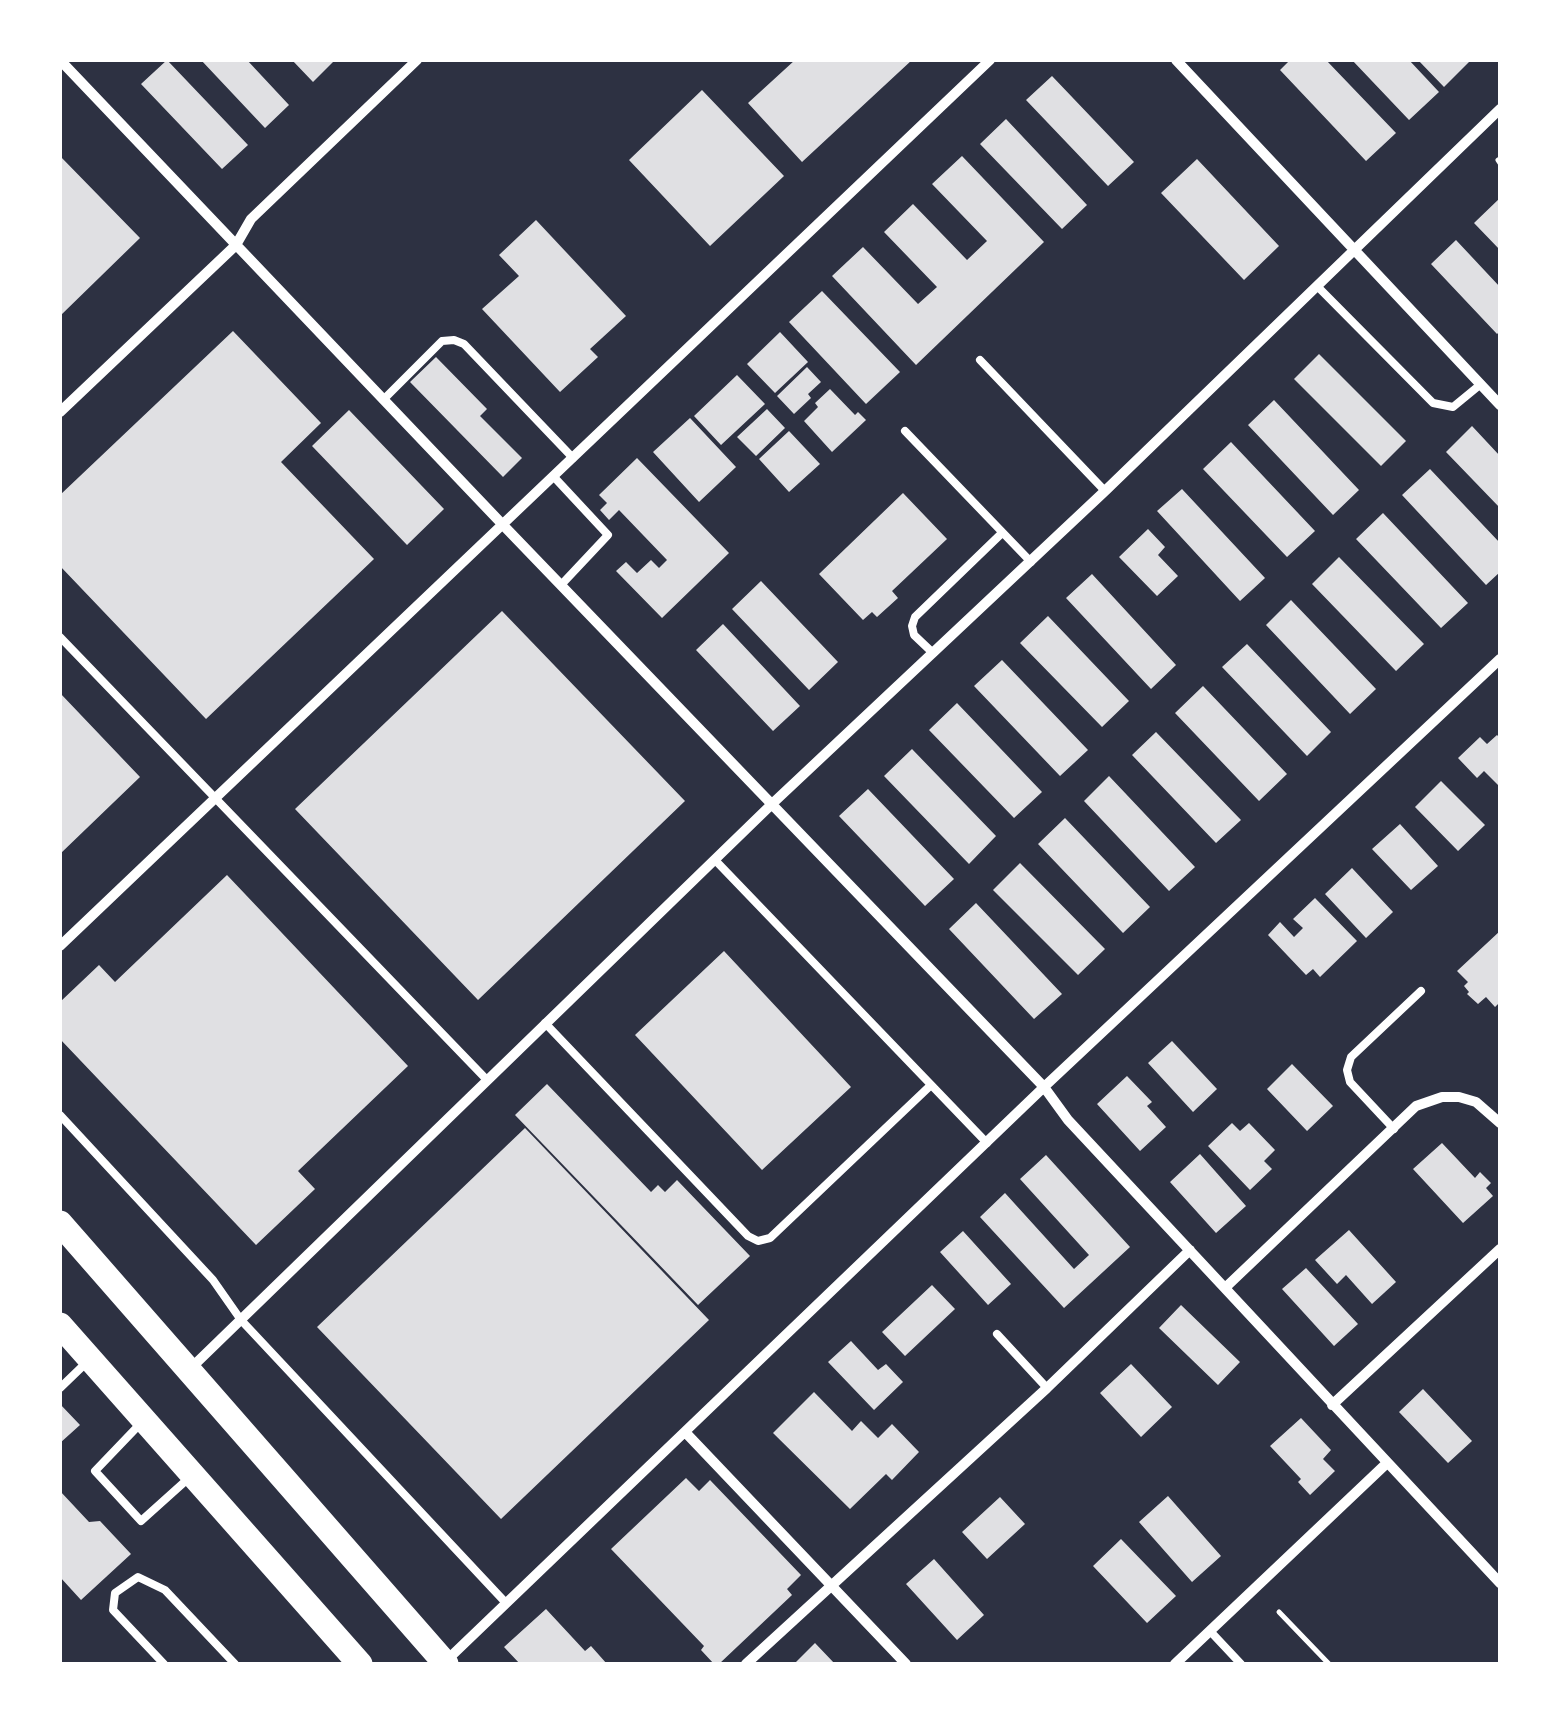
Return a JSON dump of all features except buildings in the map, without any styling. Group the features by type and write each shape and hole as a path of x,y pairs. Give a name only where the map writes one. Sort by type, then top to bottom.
{"main road":[{"path":"60,1223 445,1663"},
{"path":"60,1244 93,1260"},
{"path":"60,1325 360,1664"}],"street":[{"path":"60,60 1044,1087 1068,1120 1500,1583"},
{"path":"60,412 236,245 250,219 418,60"},
{"path":"60,946 990,60"},
{"path":"1176,60 1500,405"},
{"path":"189,1370 545,1022 1105,491 1500,109"},
{"path":"445,1663 1044,1087 1500,660"},
{"path":"1226,1288 1416,1106 1442,1097 1459,1097 1476,1102 1500,1122"},
{"path":"746,1664 1047,1388 1190,1250"},
{"path":"1332,1405 1500,1251"},
{"path":"686,1433 906,1664"},
{"path":"1175,1664 1386,1463"}],"lane":[{"path":"1317,286 1433,403 1453,407 1481,384"},
{"path":"383,400 442,341 454,340 464,344 573,458"},
{"path":"980,360 1105,491"},
{"path":"905,431 1030,562"},
{"path":"554,477 608,536 561,584"},
{"path":"933,654 914,635 915,617 1002,533"},
{"path":"60,637 487,1080"},
{"path":"715,860 987,1144"},
{"path":"1394,1129 1350,1082 1346,1070 1351,1057 1421,992"},
{"path":"545,1022 748,1236 758,1241 770,1238 931,1085"},
{"path":"60,1115 213,1280 241,1320 506,1603"},
{"path":"997,1334 1047,1388"},
{"path":"60,1388 90,1359"},
{"path":"144,1420 94,1471 141,1521 192,1475"},
{"path":"164,1664 113,1610 115,1593 138,1577 165,1590 235,1664"},
{"path":"1210,1631 1241,1664"}],"path":[{"path":"1280,1612 1329,1664"}]}
